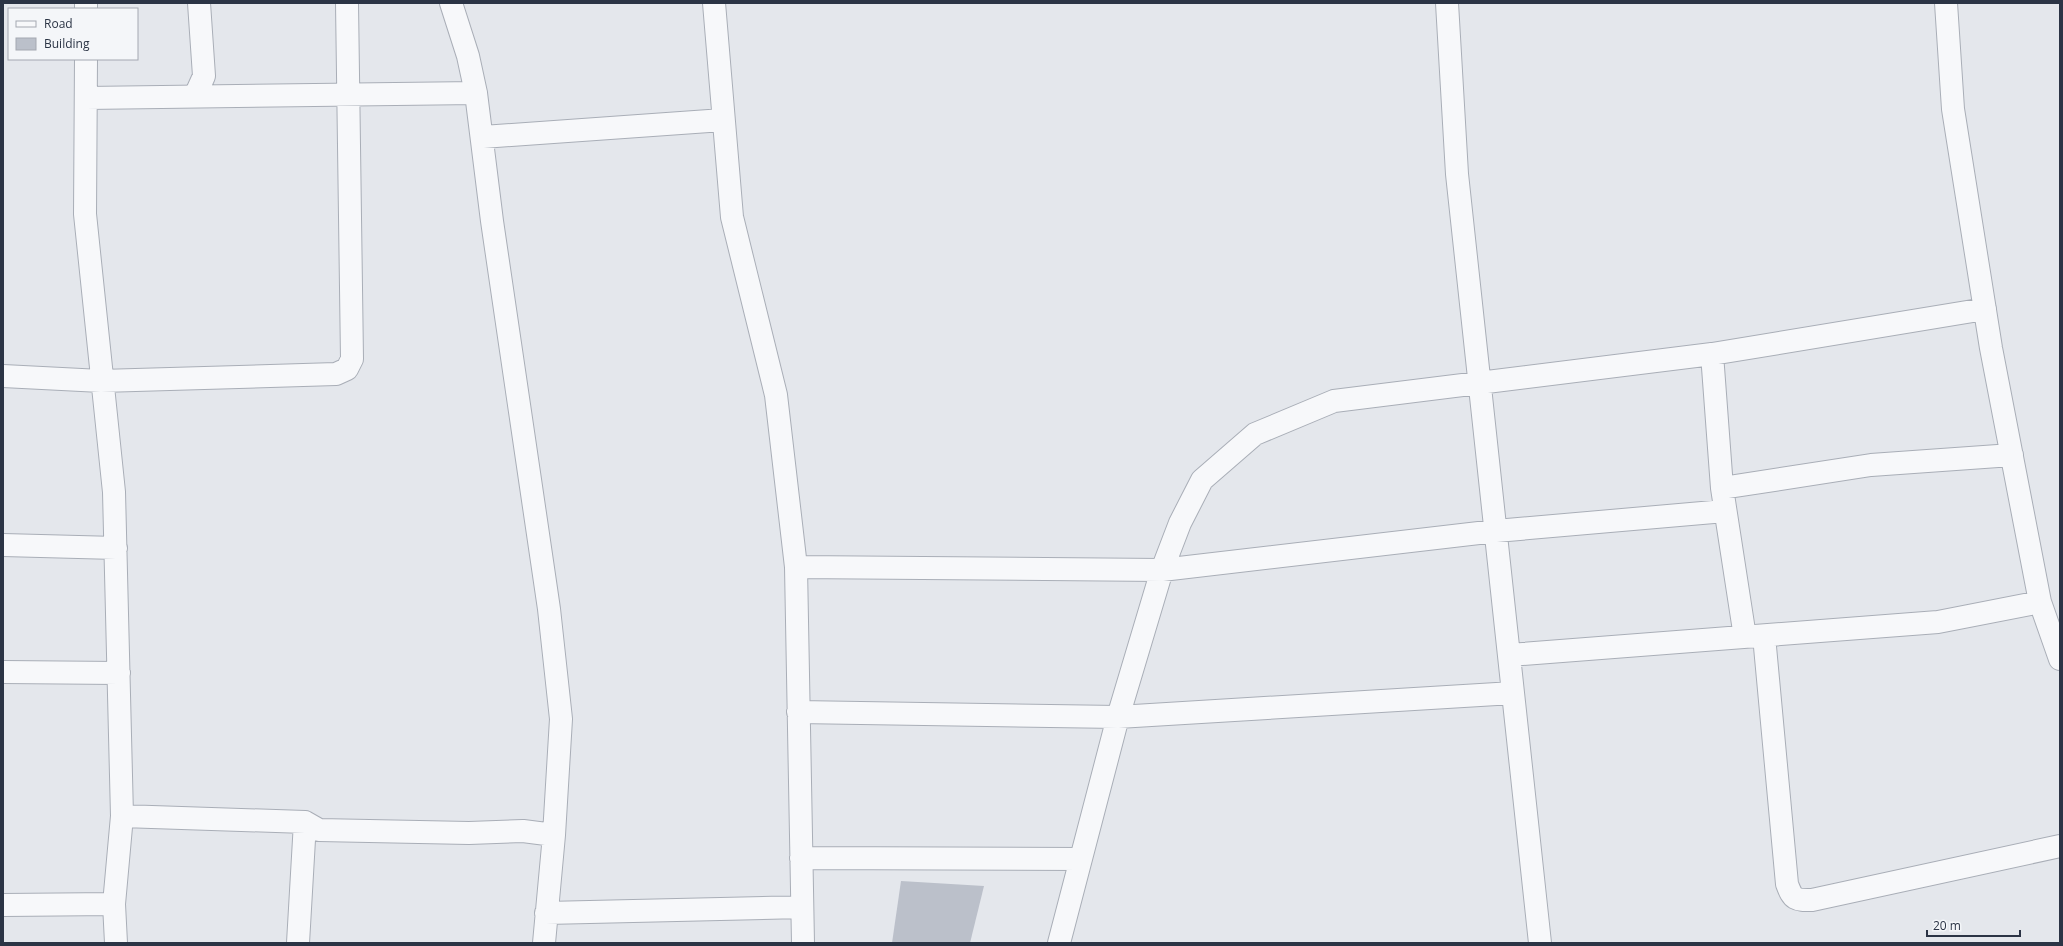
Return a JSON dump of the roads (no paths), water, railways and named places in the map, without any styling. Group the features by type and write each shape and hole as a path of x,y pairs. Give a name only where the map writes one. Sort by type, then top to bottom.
{"street":[{"path":"195,96 204,76 199,3"},
{"path":"3,376 102,381 336,374 347,368 352,359 347,3"},
{"path":"451,3 468,56 483,137 492,221 549,609 561,719 554,834 544,943"},
{"path":"714,3 732,217 776,394 796,566 803,943"},
{"path":"1447,3 1457,174 1540,943"},
{"path":"1946,3 1953,109 1985,309 2040,602 2060,659"},
{"path":"86,60 85,214 114,492 116,548 122,816 114,904 116,943"},
{"path":"86,98 476,93"},
{"path":"483,137 723,120"},
{"path":"1059,943 1118,718 1162,570 1180,523 1202,480 1255,434 1334,401 1712,354 1985,309"},
{"path":"1712,354 1725,511 1754,636 1787,884 1792,896 1798,900 1812,900 2060,846"},
{"path":"1722,488 1871,465 2012,455"},
{"path":"796,566 1162,570 1496,530 1725,511"},
{"path":"3,545 116,548"},
{"path":"1509,655 1938,622 2040,602"},
{"path":"3,672 119,673"},
{"path":"798,712 1118,718 1513,693"},
{"path":"122,816 304,822 319,830 469,833 523,832 554,834"},
{"path":"298,943 304,822"},
{"path":"801,858 1081,859"},
{"path":"3,905 114,904"},
{"path":"546,913 802,907"}]}
